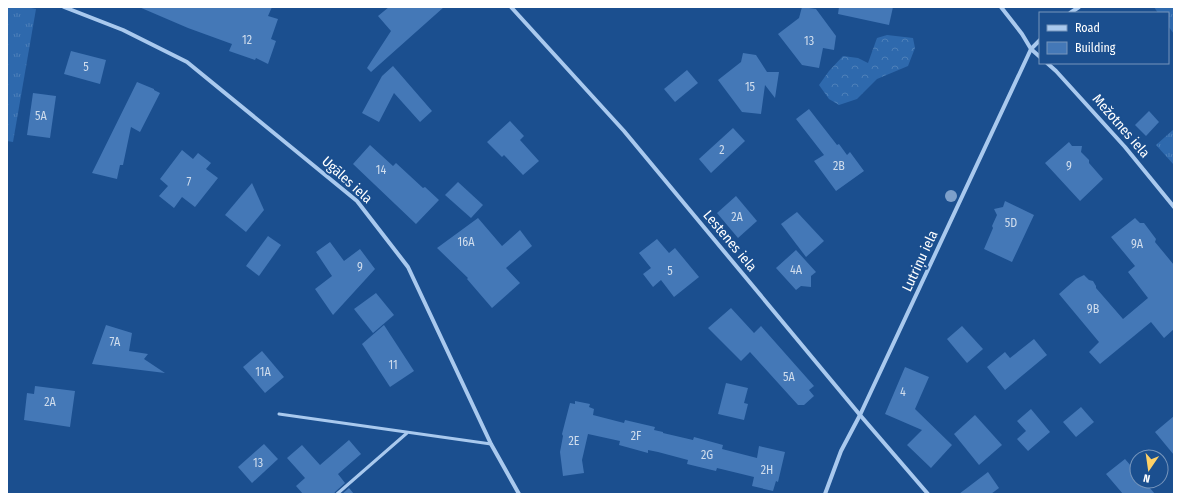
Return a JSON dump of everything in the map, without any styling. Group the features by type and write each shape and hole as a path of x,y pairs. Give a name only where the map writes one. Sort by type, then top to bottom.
{"street":[{"name":"Ugāles iela","path":"64,7 123,30 187,62 357,201 408,267 491,444 519,494"},
{"name":"Lestenes iela","path":"511,7 624,131 860,415 928,494"},
{"path":"1001,7 1031,48 1039,56"},
{"name":"Lutriņu iela","path":"825,494 841,451 860,415 1031,48 1039,41"},
{"name":"Mežotnes iela","path":"1048,64 1056,70 1126,148 1174,207"}],"lane":[{"path":"280,414 491,444"},
{"path":"337,494 406,433"}],"green space":[{"path":"7,7 26,7 36,9 13,142 7,141"},
{"path":"1154,7 1174,7 1174,34 1169,27 1169,12 1157,12"},
{"path":"887,35 913,38 915,48 908,66 877,79 857,99 839,105 829,99 819,85 829,71 843,56 858,58 868,63 877,38"},
{"path":"1174,129 1174,165 1156,145"}],"building":[{"path":"139,7 272,7 268,16 278,19 271,39 276,41 268,64 256,58 255,60 229,51 232,44 188,28"},
{"path":"389,7 444,7 371,72 367,68 391,31 378,16"},
{"path":"802,7 816,9 836,36 834,50 823,48 819,68 802,65 778,34 799,18"},
{"path":"839,7 893,7 889,25 838,14"},
{"path":"71,51 106,60 100,84 64,74"},
{"path":"743,53 756,55 767,72 779,72 775,98 765,85 761,114 742,112 718,80 741,62"},
{"path":"393,66 432,111 420,122 394,93 379,122 362,113 382,76"},
{"path":"687,70 698,83 675,102 664,89"},
{"path":"137,82 160,93 140,132 131,127 123,165 120,165 117,179 92,173"},
{"path":"33,93 56,96 50,138 27,135"},
{"path":"809,109 837,145 839,144 847,155 850,152 864,171 836,191 814,161 824,155 796,119"},
{"path":"1149,111 1159,122 1146,136 1135,125"},
{"path":"510,121 524,136 520,140 539,161 523,175 504,155 502,157 487,142"},
{"path":"733,128 745,141 711,173 699,159"},
{"path":"1069,142 1072,146 1082,146 1081,152 1103,179 1080,201 1045,163"},
{"path":"370,145 393,166 396,163 423,188 425,187 439,200 416,224 353,164"},
{"path":"182,150 193,159 198,153 211,163 206,169 218,178 195,207 182,197 174,208 159,196 168,186 160,179"},
{"path":"458,182 483,205 471,218 445,195"},
{"path":"252,183 264,210 246,232 225,215"},
{"path":"736,196 757,221 738,238 717,213"},
{"path":"1005,201 1034,215 1012,262 984,249 997,215 994,209 1003,207"},
{"path":"797,212 824,241 806,257 781,224"},
{"path":"478,218 502,246 520,230 532,246 506,268 520,283 492,308 467,279 468,278 437,248"},
{"path":"1135,218 1140,223 1144,223 1156,239 1155,242 1174,265 1174,329 1164,338 1151,322 1100,364 1089,352 1099,342 1059,294 1076,279 1084,275 1089,280 1093,281 1096,288 1123,319 1148,298 1128,272 1135,266 1111,237"},
{"path":"268,236 281,245 259,276 246,266"},
{"path":"657,239 669,253 675,248 699,277 674,297 661,280 653,287 643,274 651,268 639,253"},
{"path":"330,242 344,261 360,249 375,269 333,315 315,289 332,276 316,252"},
{"path":"796,250 816,272 811,276 811,287 801,286 796,290 776,268"},
{"path":"376,293 394,315 373,333 354,309"},
{"path":"731,308 754,333 761,326 814,386 809,390 814,396 804,405 798,405 750,352 741,361 708,328"},
{"path":"106,325 132,333 129,351 148,354 144,359 165,373 92,364"},
{"path":"384,325 414,371 390,387 362,344"},
{"path":"962,326 983,349 967,363 947,339"},
{"path":"1034,339 1047,355 1005,390 987,367 1005,352 1010,358"},
{"path":"262,351 284,377 265,393 243,367"},
{"path":"905,367 929,377 915,409 952,445 931,468 907,445 922,430 885,414"},
{"path":"726,383 748,388 744,403 748,404 744,420 718,414"},
{"path":"35,386 75,391 70,427 24,420 27,393 34,394"},
{"path":"575,401 590,404 589,407 594,409 593,415 624,423 625,420 655,427 654,430 693,440 694,437 723,445 722,449 757,458 759,446 785,452 778,482 776,481 773,491 752,486 754,477 717,468 716,471 687,464 688,460 648,450 648,453 619,445 620,441 588,434 582,460 584,473 563,476 560,452 563,436 562,434 570,403 575,404"},
{"path":"1081,407 1094,422 1076,437 1063,422"},
{"path":"1031,409 1050,432 1028,451 1017,439 1026,431 1017,421"},
{"path":"975,415 1002,445 979,465 954,434"},
{"path":"1174,416 1174,455 1155,432"},
{"path":"349,440 361,454 338,474 345,483 334,494 303,494 296,486 305,478 287,458 302,445 320,465"},
{"path":"264,444 278,459 252,483 238,467"},
{"path":"1125,459 1129,464 1129,489 1151,489 1155,494 1123,494 1106,474"},
{"path":"988,472 999,488 991,494 959,494"},
{"path":"349,488 354,494 342,494"}]}
